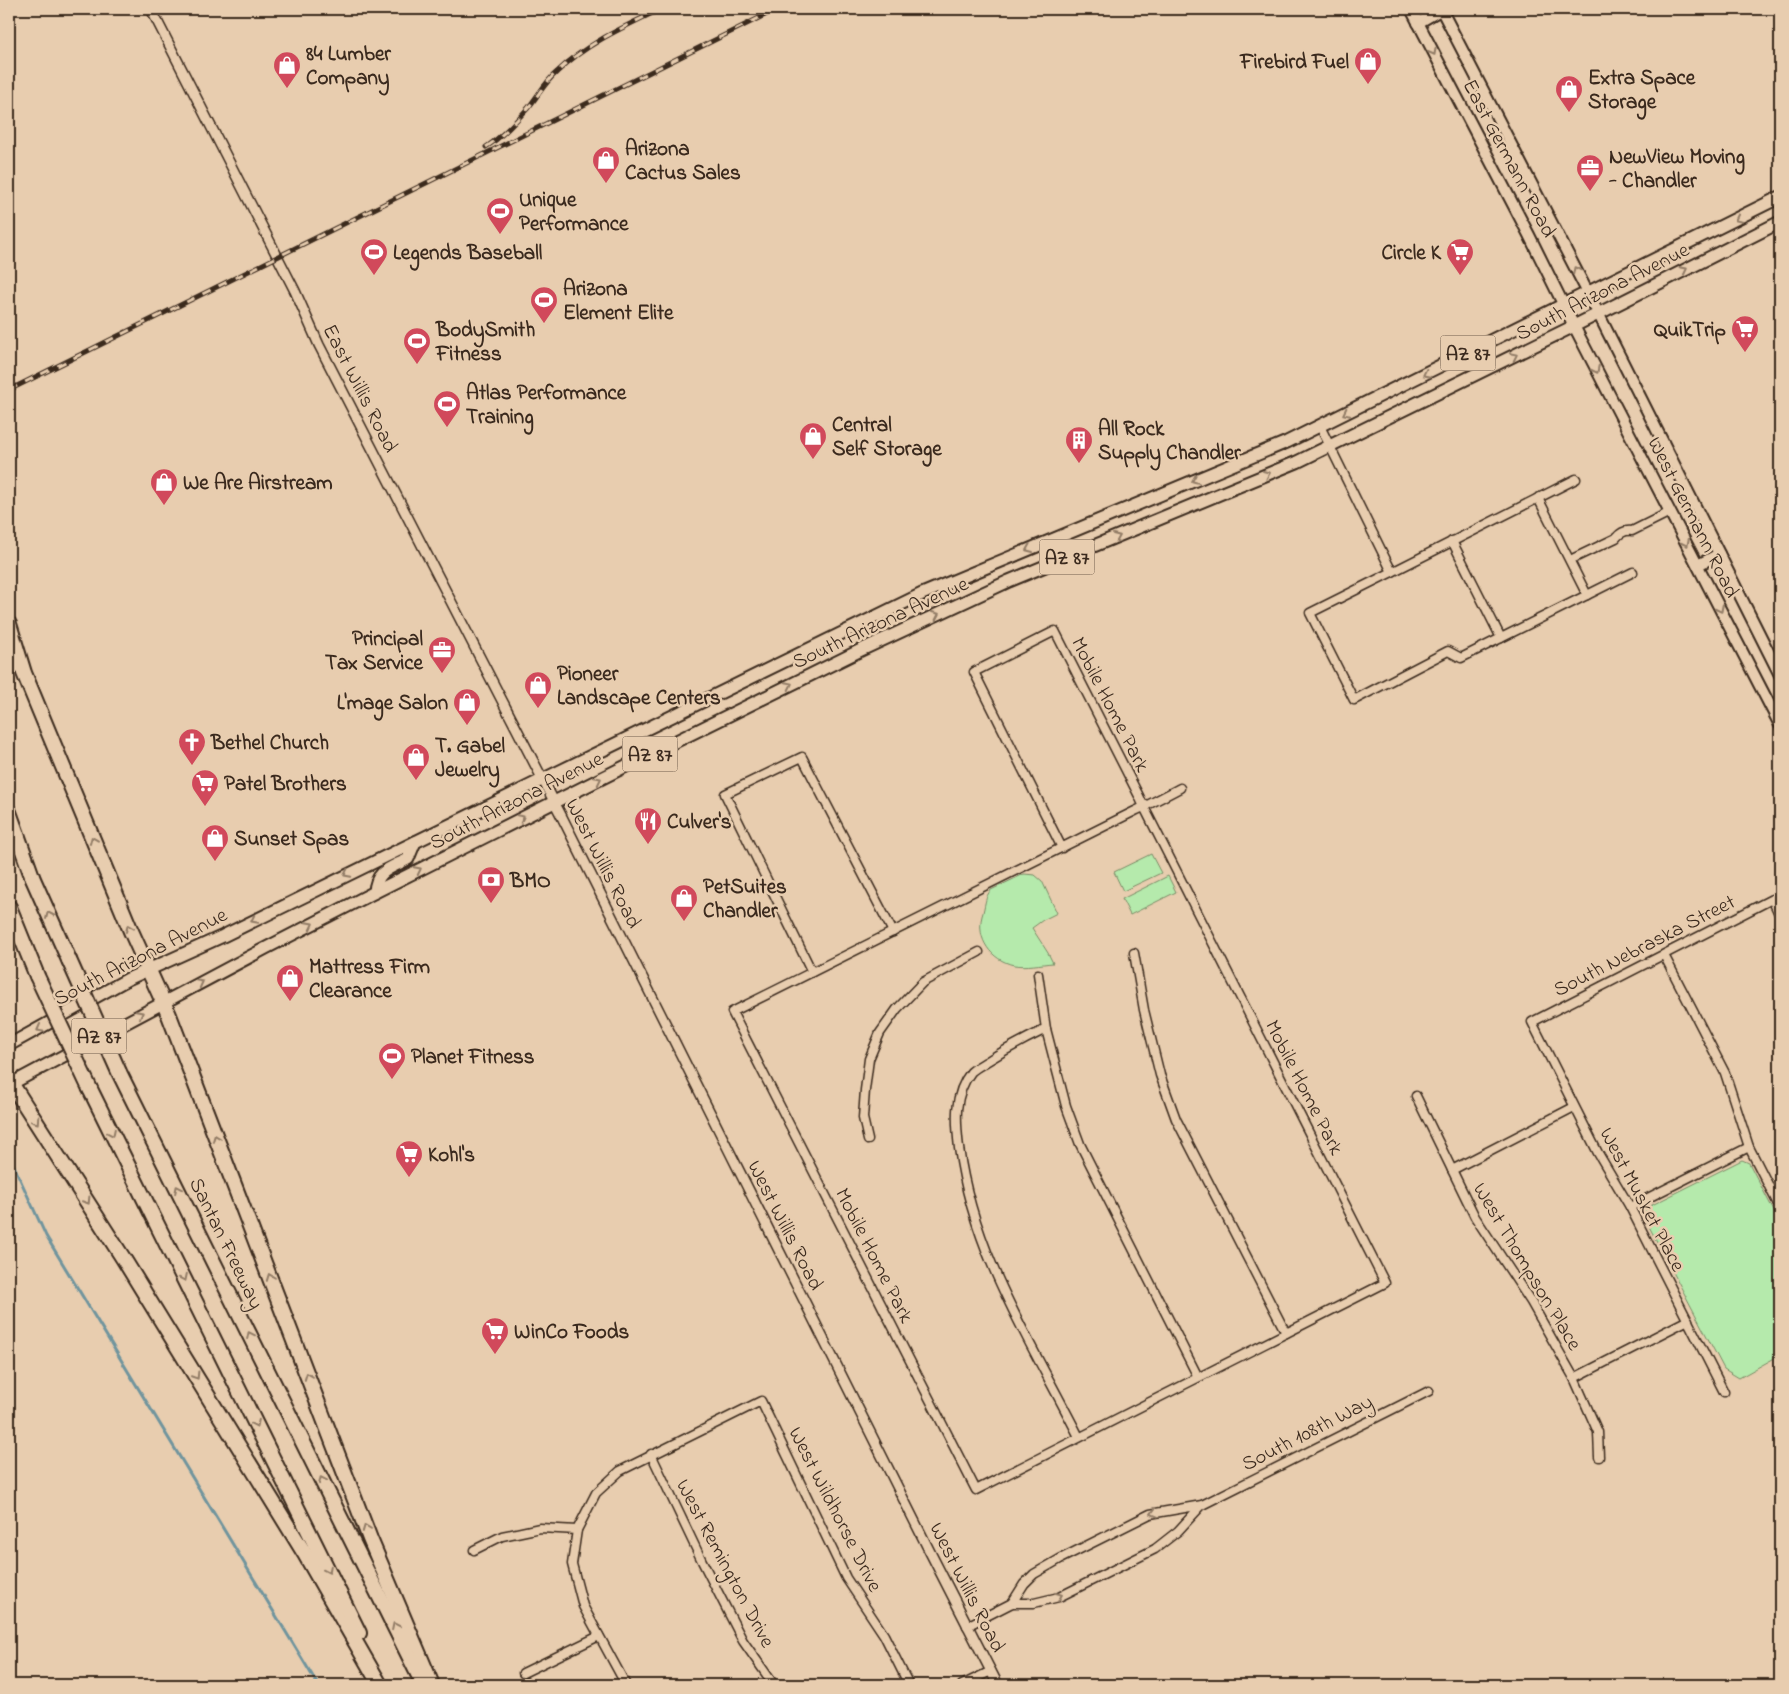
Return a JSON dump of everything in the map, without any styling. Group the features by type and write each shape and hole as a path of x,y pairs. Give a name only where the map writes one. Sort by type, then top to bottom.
{"highway":[{"path":"9,624 24,673 163,1002 370,1539 432,1685"},
{"name":"Santan Freeway","path":"9,812 33,879 119,1072 424,1685"},
{"path":"9,907 37,976 90,1089 382,1685"},
{"path":"10,1082 123,1258 382,1685"}],"main road":[{"name":"East Germann Road","path":"1410,9 1512,202 1574,326"},
{"name":"East Germann Road","path":"1442,9 1598,314"},
{"path":"1418,23 1442,9"},
{"name":"South Arizona Avenue","path":"9,1046 128,979 543,780 922,594 1244,461 1320,426 1780,198"},
{"name":"South Arizona Avenue","path":"10,1082 375,892 857,652 1009,582 1297,462 1780,222"},
{"name":"West Germann Road","path":"1598,314 1780,675"},
{"name":"West Germann Road","path":"1574,326 1780,725"},
{"path":"1698,565 1719,554"},
{"path":"375,892 375,884 380,874 408,859 415,842"}],"street":[{"name":"East Willis Road","path":"152,9 295,291 328,362 543,780"},
{"path":"1320,426 1392,572"},
{"path":"1576,479 1310,613 1354,700 1448,651 1461,658 1634,572"},
{"path":"1538,498 1587,595"},
{"path":"1570,560 1616,538 1619,534 1632,531 1670,512"},
{"path":"1452,541 1501,638"},
{"name":"Mobile Home Park","path":"1062,848 974,672 1055,632 1144,807 1385,1283 976,1490 732,1012 1062,848 1144,807 1180,788"},
{"path":"812,972 725,794 802,757 893,932"},
{"name":"West Willis Road","path":"543,780 998,1685"},
{"name":"South Nebraska Street","path":"1532,1022 1772,899 1780,916"},
{"path":"868,1140 863,1118 865,1090 869,1059 880,1033 897,1009 923,982 979,952"},
{"path":"1134,953 1144,1010 1160,1075 1176,1118 1286,1333"},
{"path":"1664,956 1725,1073 1749,1147 1780,1208"},
{"path":"1038,974 1046,1029 1066,1106 1080,1144 1198,1377"},
{"name":"West Musket Place","path":"1532,1022 1598,1154 1630,1207 1724,1392"},
{"path":"1046,1029 1010,1046 972,1071 961,1089 957,1100 957,1130 963,1178 983,1245 1002,1289 1079,1437"},
{"name":"West Thompson Place","path":"1416,1096 1475,1217 1531,1302 1574,1378 1598,1432 1600,1457"},
{"path":"1452,1170 1574,1107"},
{"path":"1630,1207 1749,1147"},
{"path":"1574,1378 1688,1320"},
{"name":"South 108th Way","path":"1012,1603 1024,1584 1034,1574 1068,1554 1150,1514 1202,1505 1429,1391"},
{"name":"West Wildhorse Drive","path":"651,1454 761,1401 846,1578 884,1635 909,1685"},
{"path":"626,1685 583,1606 572,1564 577,1530 596,1493 620,1471 651,1454"},
{"name":"West Remington Drive","path":"651,1454 743,1641 774,1685"},
{"name":"South 108th Way","path":"967,1626 1012,1603 1034,1603 1059,1597 1155,1549 1178,1531 1202,1505"},
{"path":"474,1550 502,1536 540,1528 577,1530"},
{"path":"523,1673 599,1636"},
{"path":"962,1685 991,1671"}],"green space":[{"path":"1151,854 1161,873 1123,891 1114,872"},
{"path":"1024,874 1035,875 1042,881 1057,913 1032,928 1053,963 1024,966 1014,965 998,958 983,940 981,925 987,895 991,890"},
{"path":"1168,876 1176,892 1130,915 1122,899"},
{"path":"1742,1160 1749,1163 1780,1223 1780,1355 1739,1378 1724,1369 1643,1215 1646,1208"}],"waterway":[{"path":"9,1155 46,1236 318,1685"}],"railway":[{"path":"486,147 498,139 528,108 549,80 581,52 606,36 661,9"},
{"path":"9,390 777,9"}],"place":[{"name":"Firebird Fuel","path":"1368,85"},
{"name":"84 Lumber Company","path":"287,89"},
{"name":"Extra Space Storage","path":"1569,113"},
{"name":"Arizona Cactus Sales","path":"606,184"},
{"name":"NewView Moving - Chandler","path":"1590,192"},
{"name":"Unique Performance","path":"500,235"},
{"name":"Legends Baseball","path":"374,276"},
{"name":"Circle K","path":"1460,276"},
{"name":"Arizona Element Elite","path":"544,324"},
{"name":"QuikTrip","path":"1745,353"},
{"name":"BodySmith Fitness","path":"417,365"},
{"name":"Atlas Performance Training","path":"447,428"},
{"name":"Central Self Storage","path":"813,460"},
{"name":"All Rock Supply Chandler","path":"1079,464"},
{"name":"We Are Airstream","path":"164,506"},
{"name":"Principal Tax Service","path":"442,674"},
{"name":"Pioneer Landscape Centers","path":"538,709"},
{"name":"L'mage Salon","path":"467,726"},
{"name":"Bethel Church","path":"192,766"},
{"name":"T. Gabel Jewelry","path":"416,781"},
{"name":"Patel Brothers","path":"205,807"},
{"name":"Culver's","path":"648,845"},
{"name":"Sunset Spas","path":"215,862"},
{"name":"BMO","path":"491,904"},
{"name":"PetSuites Chandler","path":"684,922"},
{"name":"Mattress Firm Clearance","path":"290,1002"},
{"name":"Planet Fitness","path":"392,1080"},
{"name":"Kohl's","path":"409,1178"},
{"name":"WinCo Foods","path":"495,1355"}]}
